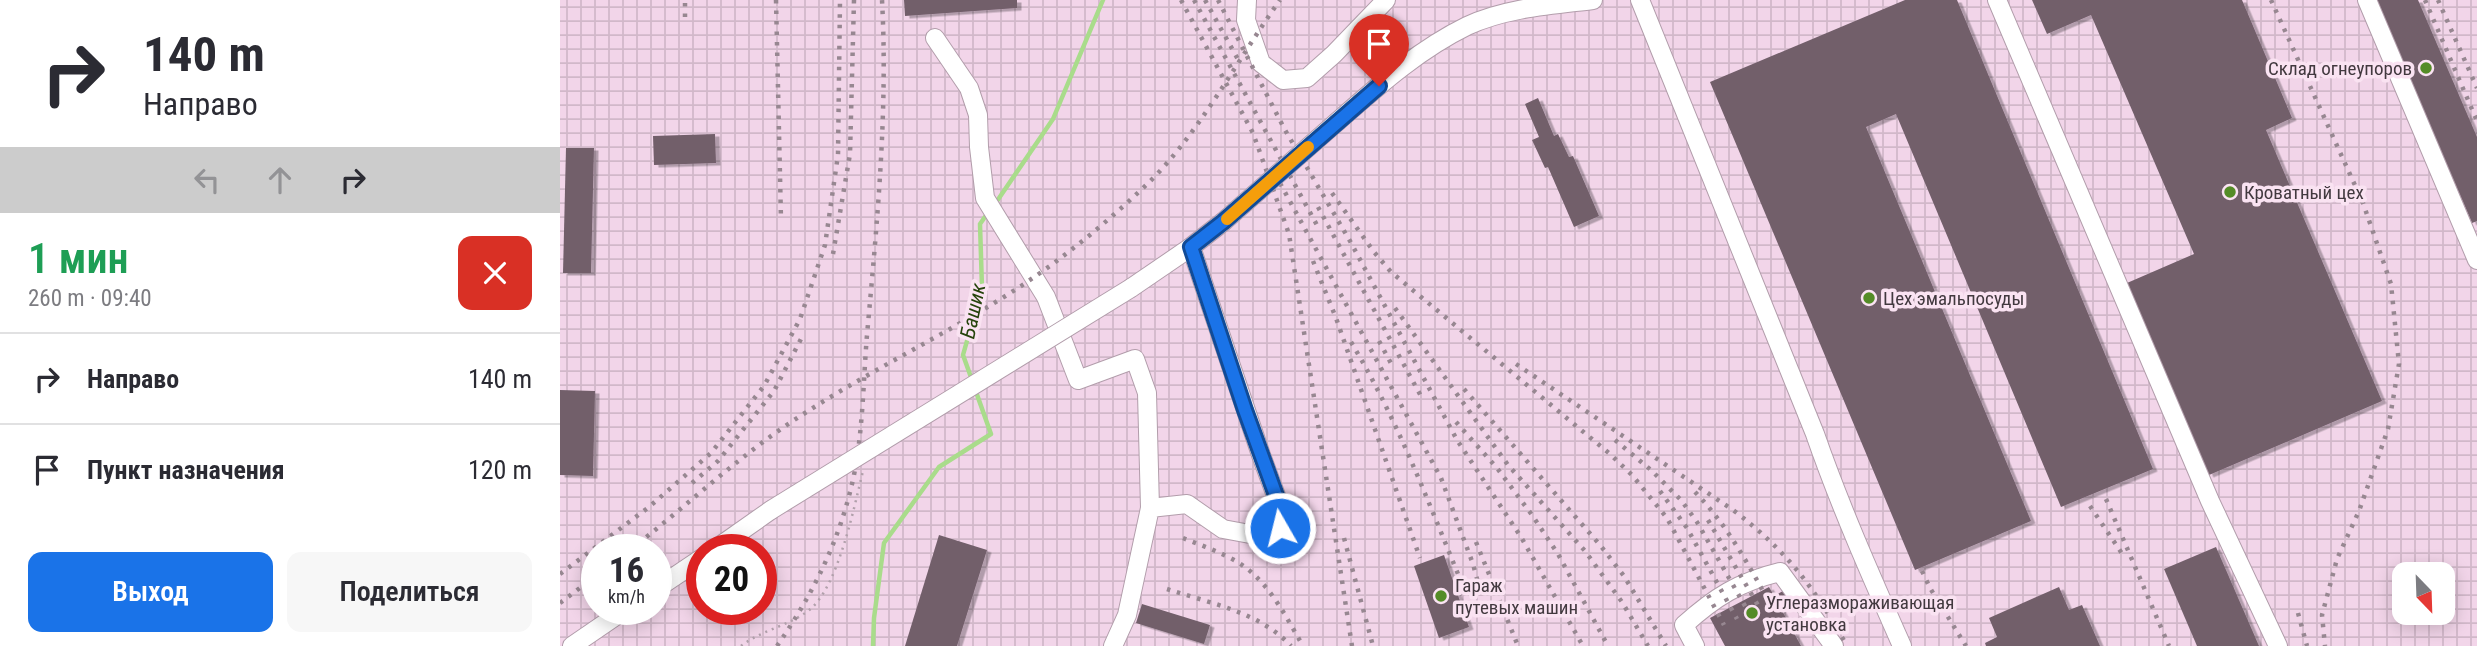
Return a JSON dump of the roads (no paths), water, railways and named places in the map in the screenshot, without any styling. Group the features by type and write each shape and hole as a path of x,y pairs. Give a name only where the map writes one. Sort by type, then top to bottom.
{"lane":[{"path":"1247,0 1246,20 1261,63 1283,80 1307,78 1386,0"},
{"path":"737,534 771,510 1131,288 1191,247 1399,68 1469,25 1527,8 1593,0"},
{"path":"1640,0 1815,434 1834,490 1896,644"},
{"path":"1997,0 2210,501 2278,646"},
{"path":"2367,0 2477,260"},
{"path":"935,38 969,88 978,115 985,198 1046,297 1078,380 1135,359 1147,393 1150,508 1127,615 1113,646"},
{"path":"1150,508 1187,504 1223,529 1266,537 1280,528 1282,512 1191,247"},
{"path":"1695,646 1684,625 1711,600 1756,578 1780,572 1834,646"},
{"path":"572,646 603,625"}],"waterway":[{"name":"Башик","path":"995,204 1053,119 1103,0"},
{"name":"Башик","path":"972,380 963,355 982,288 980,224 987,214"},
{"name":"Башик","path":"873,646 884,543 939,467 991,434 975,389"}],"railway":[{"path":"685,0 685,17"},
{"path":"776,0 781,220"},
{"path":"560,574 649,507 711,453 764,386 800,319 825,245 838,155 840,0"},
{"path":"833,254 850,154 854,0"},
{"path":"777,646 812,590 830,551 855,470 862,412 880,168 884,84 882,0"},
{"path":"1181,0 1253,133 1289,234 1352,646"},
{"path":"1194,0 1318,227"},
{"path":"1205,0 1240,63"},
{"path":"1218,0 1285,130 1350,241 1457,440 1521,537 1583,646"},
{"path":"650,534 782,428 1024,284 1100,226 1143,188 1181,146 1280,0"},
{"path":"2271,0 2363,203 2391,284 2399,364 2388,429 2359,511 2337,559 2322,615 2325,646"},
{"path":"2425,0 2477,121"},
{"path":"2438,0 2477,88"},
{"path":"1275,174 1441,478 1473,564 1481,594"},
{"path":"1332,193 1391,272 1632,475 1667,518 1724,625"},
{"path":"1318,207 1422,398"},
{"path":"1313,261 1336,318 1420,558"},
{"path":"1395,308 1508,465 1585,551 1622,602 1648,646"},
{"path":"692,483 718,461 774,391 801,339"},
{"path":"1379,341 1393,367"},
{"path":"1351,342 1396,427 1458,574"},
{"path":"1516,364 1752,525 1798,571 1847,646"},
{"path":"1464,389 1600,545 1624,576 1666,646"},
{"path":"1456,422 1497,468 1532,515 1558,554 1608,646"},
{"path":"1615,440 1681,500 1697,522 1749,613"},
{"path":"1660,491 1687,528 1737,619"},
{"path":"1695,492 1727,531 1769,602"},
{"path":"2106,499 2169,646"},
{"path":"2090,506 2123,555"},
{"path":"1708,520 1759,607"},
{"path":"1183,538 1228,557 1246,568 1266,587 1303,646"},
{"path":"1344,538 1373,646"},
{"path":"1476,542 1518,646"},
{"path":"1922,571 1966,646"},
{"path":"560,603 581,587"},
{"path":"1167,589 1249,617 1278,634 1291,646"},
{"path":"2298,613 2307,646"}],"place":[{"name":"Склад огнеупоров","path":"2426,68"},
{"name":"Кроватный цех","path":"2230,192"},
{"name":"Цех эмальпосуды","path":"1869,298"},
{"name":"Гараж путевых машин","path":"1441,596"},
{"name":"Углеразмораживающая установка","path":"1752,613"}]}
